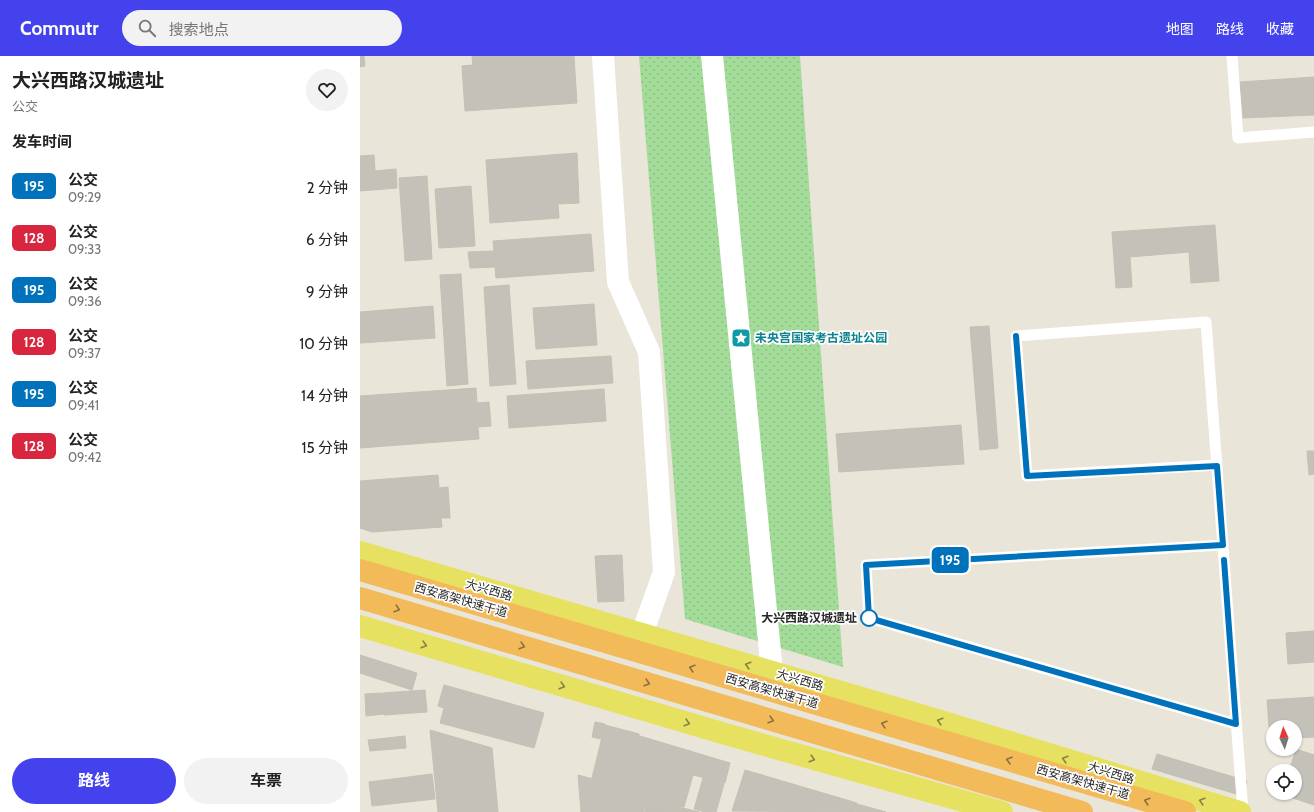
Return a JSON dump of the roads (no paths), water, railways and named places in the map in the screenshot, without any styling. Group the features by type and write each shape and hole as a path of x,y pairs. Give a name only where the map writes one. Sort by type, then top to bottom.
{"highway":[{"name":"西安高架快速干道","path":"360,570 1184,812"},
{"path":"360,598 1082,812"}],"main road":[{"name":"大兴西路","path":"360,552 931,718 1240,812"},
{"path":"360,626 729,735 1002,812"}],"street":[{"path":"602,56 618,282 649,352 664,564 664,572 642,634"},
{"path":"712,56 772,672"}],"lane":[{"path":"1232,56 1238,138 1314,132"},
{"path":"1217,466 1027,476 1016,336 1206,322 1217,466 1223,545 1236,724 1243,812"},
{"path":"1223,545 866,565 869,618 1236,724"}],"place":[{"name":"未央宫国家考古遗址公园","path":"741,338"},
{"name":"大兴西路汉城遗址","path":"869,618"}]}
